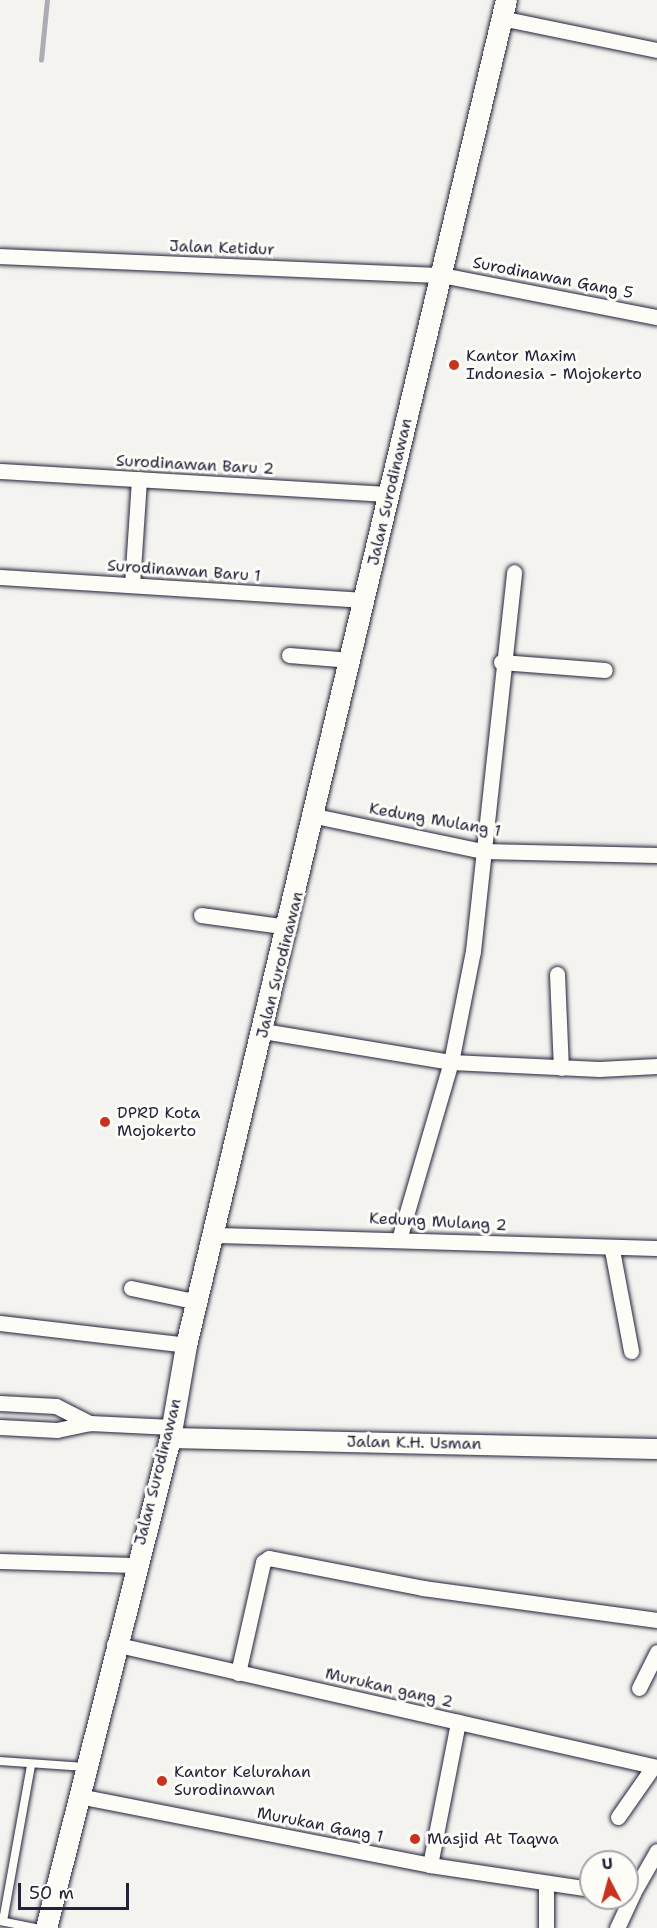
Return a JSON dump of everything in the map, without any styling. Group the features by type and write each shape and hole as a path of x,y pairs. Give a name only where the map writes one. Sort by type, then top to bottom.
{"main road":[{"name":"Jalan Surodinawan","path":"46,1928 114,1644 171,1432 186,1345 217,1235 388,495 504,9"}],"street":[{"path":"504,9 657,50"},
{"name":"Jalan Ketidur","path":"0,256 442,275"},
{"name":"Surodinawan Gang 5","path":"442,275 656,312"},
{"name":"Surodinawan Baru 2","path":"0,471 388,495"},
{"path":"132,585 139,479"},
{"path":"400,1236 451,1062 473,951 501,662 514,572"},
{"name":"Surodinawan Baru 1","path":"0,577 365,600"},
{"path":"289,655 351,660"},
{"path":"501,662 605,670"},
{"name":"Kedung Mulang 1","path":"315,816 482,851 657,855"},
{"path":"201,915 290,927"},
{"path":"557,974 561,1068"},
{"path":"263,1031 451,1062 561,1068 657,1066"},
{"name":"Kedung Mulang 2","path":"217,1235 400,1236 612,1250 657,1248"},
{"path":"612,1250 631,1351"},
{"path":"131,1288 198,1302"},
{"path":"0,1323 186,1345"},
{"path":"0,1403 56,1406 90,1423"},
{"path":"0,1427 57,1430 90,1423 171,1432"},
{"name":"Jalan K.H. Usman","path":"171,1432 657,1449"},
{"path":"238,1673 263,1562 269,1558 423,1588 657,1620"},
{"path":"0,1561 134,1565"},
{"name":"Murukan gang 2","path":"114,1644 655,1767"},
{"path":"639,1688 657,1652"},
{"path":"430,1865 458,1722"},
{"path":"618,1817 655,1767"},
{"name":"Murukan Gang 1","path":"79,1796 430,1865 579,1888"},
{"path":"639,1879 657,1851"},
{"path":"546,1884 546,1928"},
{"path":"618,1928 624,1910"}],"lane":[{"path":"0,1761 31,1765 86,1767"},
{"path":"31,1765 2,1921 36,1928"}],"waterway":[{"path":"41,60 47,0"}],"place":[{"name":"Kantor Maxim Indonesia - Mojokerto","path":"454,365"},
{"name":"DPRD Kota Mojokerto","path":"105,1122"},
{"name":"Kantor Kelurahan Surodinawan","path":"162,1781"},
{"name":"Masjid At Taqwa","path":"415,1839"}]}
